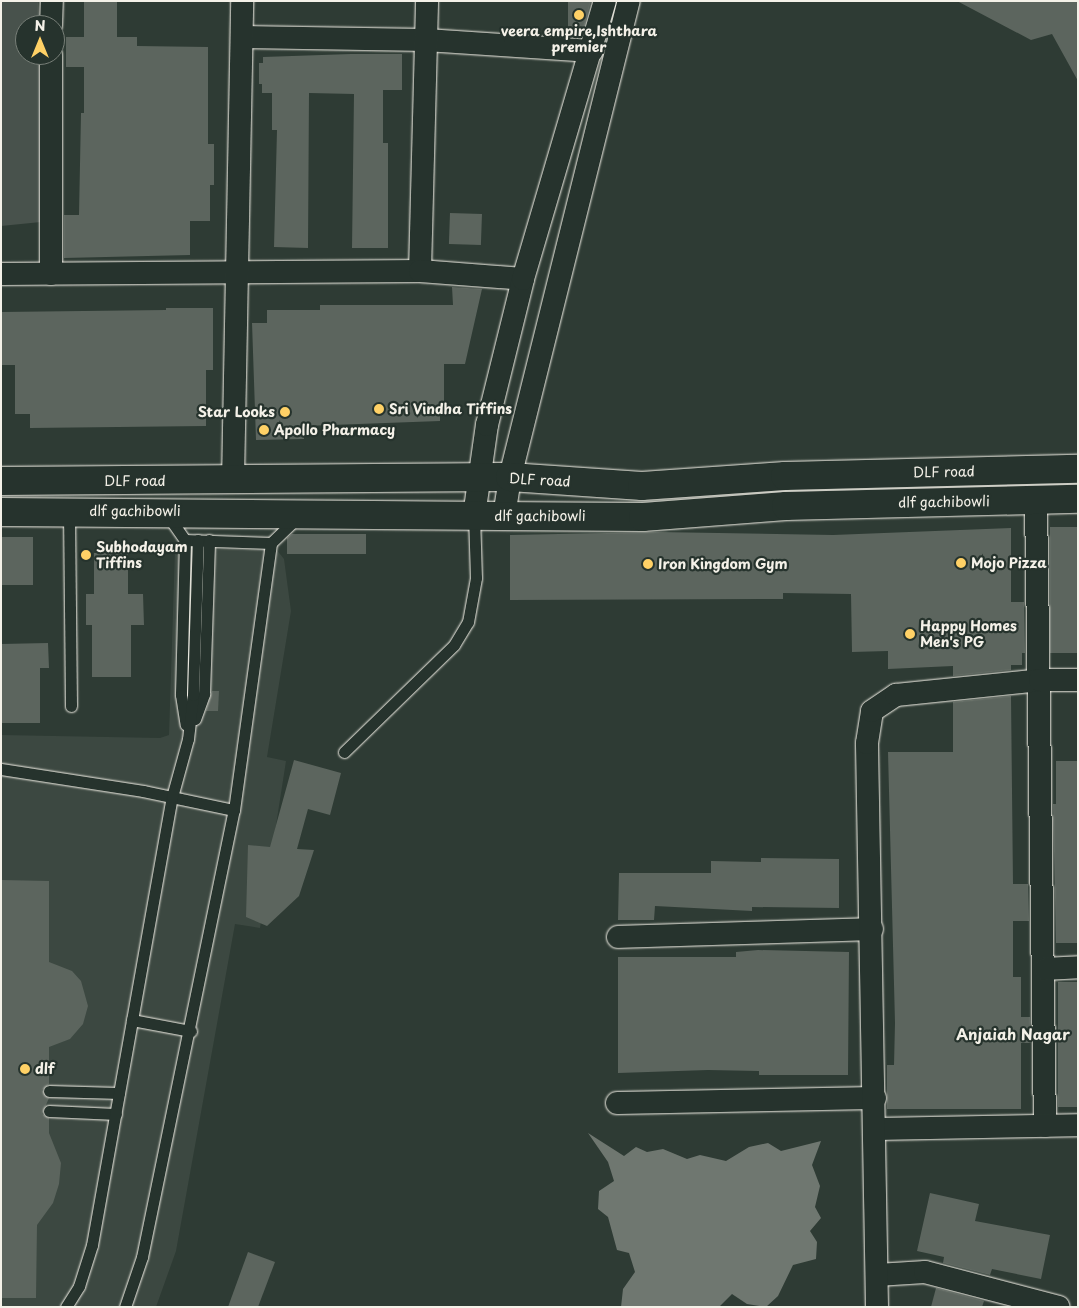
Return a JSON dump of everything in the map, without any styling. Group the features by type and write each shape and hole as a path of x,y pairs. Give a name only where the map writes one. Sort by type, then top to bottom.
{"main road":[{"name":"DLF road","path":"1,481 233,481 480,479 510,477 642,486 785,476 1078,469"},
{"name":"dlf gachibowli","path":"1,512 70,511 643,517 786,506 1078,499"}],"street":[{"path":"52,1 52,15"},
{"path":"233,481 239,273 242,1"},
{"path":"420,271 427,1"},
{"path":"474,516 487,426 524,279 592,51 605,1"},
{"path":"504,516 510,477 629,1"},
{"path":"242,38 426,40 592,51"},
{"path":"51,274 52,65"},
{"path":"1,274 420,271 524,279"},
{"path":"1036,500 1045,968 1045,1126"},
{"path":"877,1307 872,929 867,742 872,711 896,695 1040,680 1078,680"},
{"path":"618,937 872,929"},
{"path":"1045,968 1078,967"},
{"path":"617,1102 874,1098"},
{"path":"874,1129 1078,1125"},
{"path":"877,1275 925,1272 1059,1307"}],"lane":[{"path":"70,511 72,706"},
{"path":"165,512 185,540 181,695 188,737"},
{"path":"126,1307 142,1257 191,1031 234,810 270,543 301,513"},
{"path":"344,752 454,645 468,622 476,578 474,516"},
{"path":"185,540 270,543"},
{"path":"66,1307 79,1286 92,1245 172,797 188,737 193,695 204,540"},
{"path":"1,769 172,797 234,810"},
{"path":"132,1020 191,1031"},
{"path":"49,1091 119,1094"},
{"path":"49,1111 116,1114"}],"shaded area":[{"path":"1,1 38,1 39,15 15,15 15,65 39,65 41,222 1,226"},
{"path":"276,549 284,559 291,611 267,757 286,761 260,928 235,924 176,1251 156,1307 1,1307 1,735 160,738 169,735 175,550"},
{"path":"588,1133 624,1156 636,1147 647,1152 663,1149 687,1159 700,1155 726,1161 749,1147 768,1143 781,1151 821,1141 812,1165 820,1186 815,1207 821,1218 810,1231 817,1242 816,1259 793,1265 778,1296 766,1307 747,1304 732,1294 719,1307 621,1307 623,1289 635,1272 629,1253 617,1250 608,1217 598,1209 599,1191 614,1181 608,1162"}],"building":[{"path":"84,1 117,1 117,37 137,37 137,46 208,47 208,144 214,144 214,185 210,185 210,221 190,221 190,255 64,258 64,215 79,215 81,113 84,113 84,67 66,67 66,37 84,37"},
{"name":"veera empire,Ishthara premier","path":"568,1 591,1 583,31 568,29"},
{"path":"957,1 1078,1 1078,81 1052,34 1031,40"},
{"path":"402,54 402,90 383,90 383,143 388,143 388,248 352,248 354,94 309,93 308,248 274,247 277,130 272,130 272,93 262,93 262,84 259,84 259,63 263,63 263,57"},
{"path":"450,213 482,214 481,245 449,244"},
{"path":"452,287 482,289 465,364 444,364 444,405 440,405 440,421 304,426 304,439 256,440 252,323 267,323 267,310 320,310 320,305 453,305"},
{"path":"166,308 213,308 213,370 206,370 206,426 30,428 30,414 15,414 15,365 1,365 1,312 166,310"},
{"path":"1050,527 1078,527 1078,653 1050,653"},
{"path":"1011,528 1011,602 1024,602 1025,653 1022,653 1022,665 1011,665 1011,670 953,676 953,666 888,669 888,651 852,652 851,594 783,593 783,599 510,600 510,535 657,532 833,535"},
{"path":"292,534 366,534 366,554 287,554 287,538"},
{"path":"1,537 33,537 33,585 1,585"},
{"path":"94,553 128,553 128,594 143,594 144,625 131,625 131,677 92,677 92,625 86,625 86,594 94,594"},
{"path":"48,643 49,668 40,668 40,723 1,723 1,644"},
{"path":"212,691 219,691 218,711 206,711"},
{"path":"1011,696 1013,884 1028,884 1029,921 1013,921 1013,977 1021,977 1021,1017 1030,1017 1031,1043 1021,1043 1021,1109 887,1109 887,1065 894,1065 895,1023 888,752 953,752 953,702"},
{"path":"294,760 341,773 330,815 308,809 297,849 314,850 299,896 267,926 246,917 248,845 270,847"},
{"path":"1056,761 1078,761 1078,943 1056,943 1053,804 1056,804"},
{"path":"761,858 839,859 839,908 752,907 752,911 655,906 654,920 618,920 619,873 711,873 711,861 761,862"},
{"name":"dlf","path":"1,880 49,881 49,962 72,971 81,981 88,1006 83,1024 70,1039 49,1047 49,1084 42,1090 49,1098 42,1114 49,1118 49,1133 61,1163 59,1184 53,1203 37,1225 36,1298 1,1298"},
{"path":"758,950 849,952 848,1075 759,1075 759,1071 708,1070 618,1073 618,957 736,957 736,952"},
{"path":"1058,982 1078,982 1078,1107 1058,1107"},
{"path":"930,1193 979,1204 975,1221 1050,1235 1041,1279 992,1269 990,1275 943,1263 944,1257 917,1251"},
{"path":"248,1252 275,1262 258,1307 228,1307"},
{"path":"936,1288 984,1301 982,1307 931,1307"}],"place":[{"name":"veera empire,Ishthara premier","path":"579,15"},
{"name":"Sri Vindha Tiffins","path":"379,409"},
{"name":"Star Looks","path":"285,412"},
{"name":"Apollo Pharmacy","path":"264,430"},
{"name":"Subhodayam Tiffins","path":"86,555"},
{"name":"Mojo Pizza","path":"961,563"},
{"name":"Iron Kingdom Gym","path":"648,564"},
{"name":"Happy Homes Men's PG","path":"910,634"},
{"name":"dlf","path":"25,1069"}],"district":[{"name":"Anjaiah Nagar","path":"1013,1034"}]}
